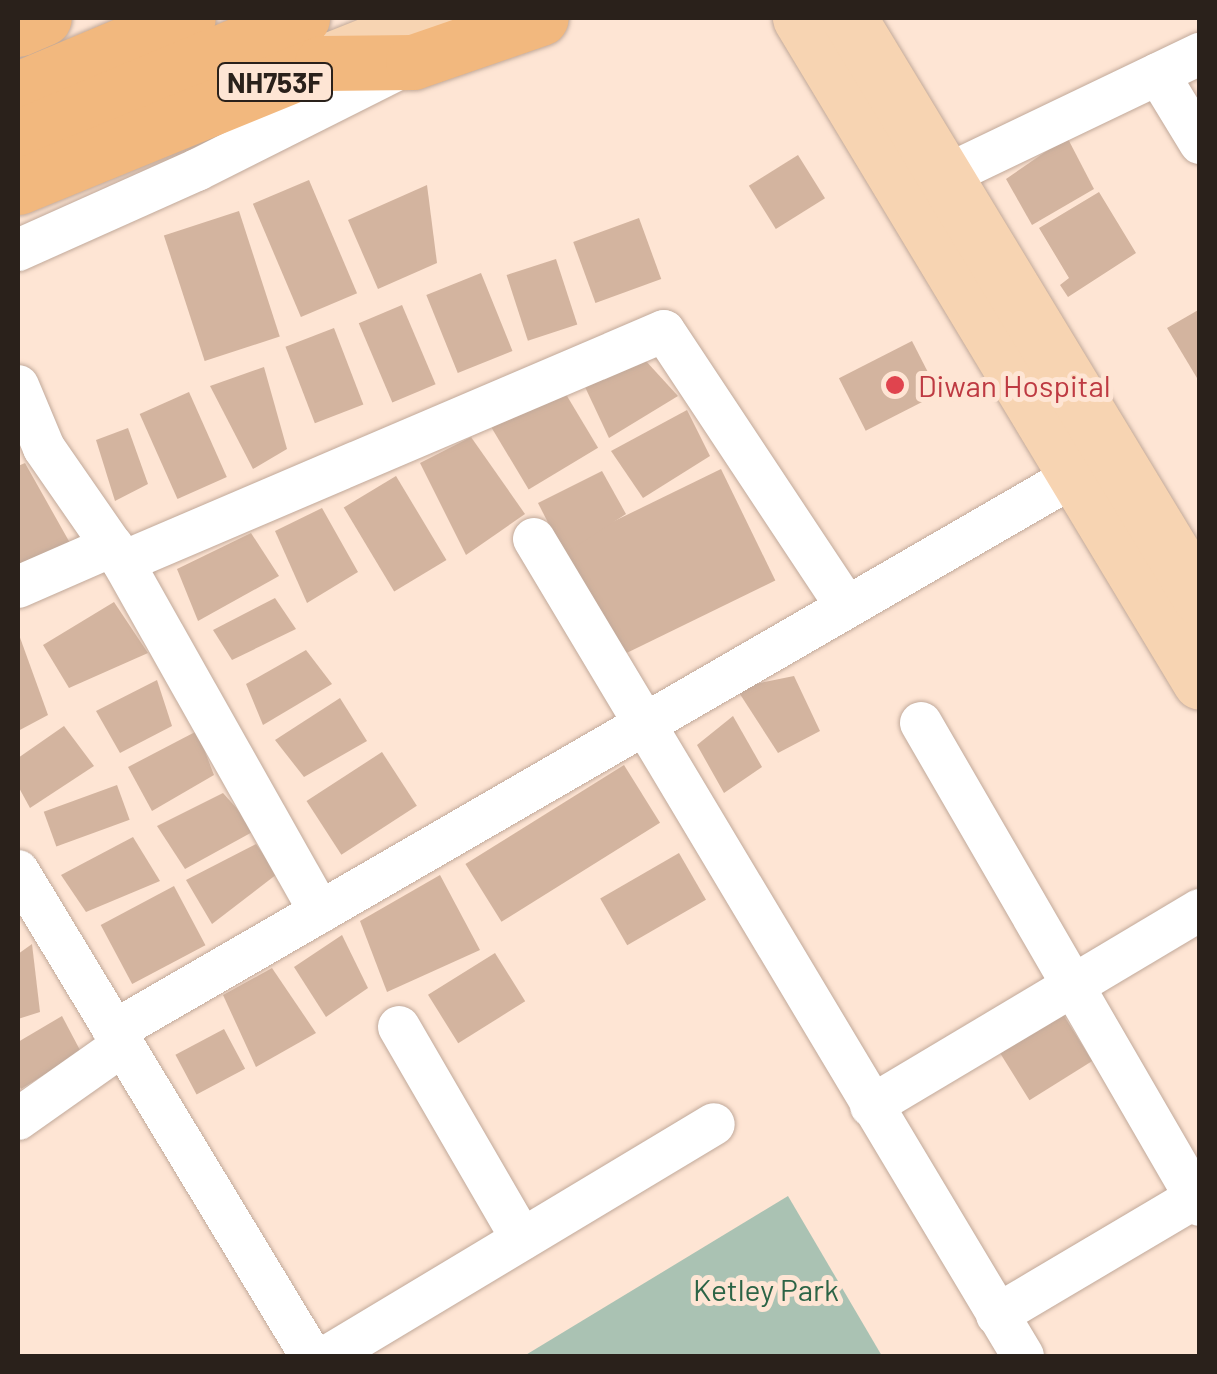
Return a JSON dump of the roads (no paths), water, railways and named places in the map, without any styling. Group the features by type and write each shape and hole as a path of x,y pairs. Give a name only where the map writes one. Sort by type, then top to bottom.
{"highway":[{"path":"18,29 44,18"},
{"path":"18,90 188,18"},
{"name":"NH753F","path":"18,187 312,40 424,40 541,18"},
{"path":"18,138 312,40"}],"main road":[{"path":"800,18 1200,682"},
{"path":"850,18 1200,598"}],"street":[{"path":"18,250 197,170 424,40"},
{"path":"945,176 1200,54"},
{"path":"1158,74 1200,143"},
{"path":"18,587 117,554 664,331 846,608"},
{"path":"18,386 44,448 117,554 320,912"},
{"path":"18,1119 119,1038 320,912 1074,476"},
{"path":"534,539 642,726 1022,1356"},
{"path":"921,723 1197,1202 997,1315"},
{"path":"18,871 311,1356"},
{"path":"871,1106 1200,910"},
{"path":"399,1027 522,1239"},
{"path":"328,1356 714,1124"}],"place":[{"name":"Diwan Hospital","path":"895,385"}],"park label":[{"name":"Ketley Park","path":"766,1289"}]}
